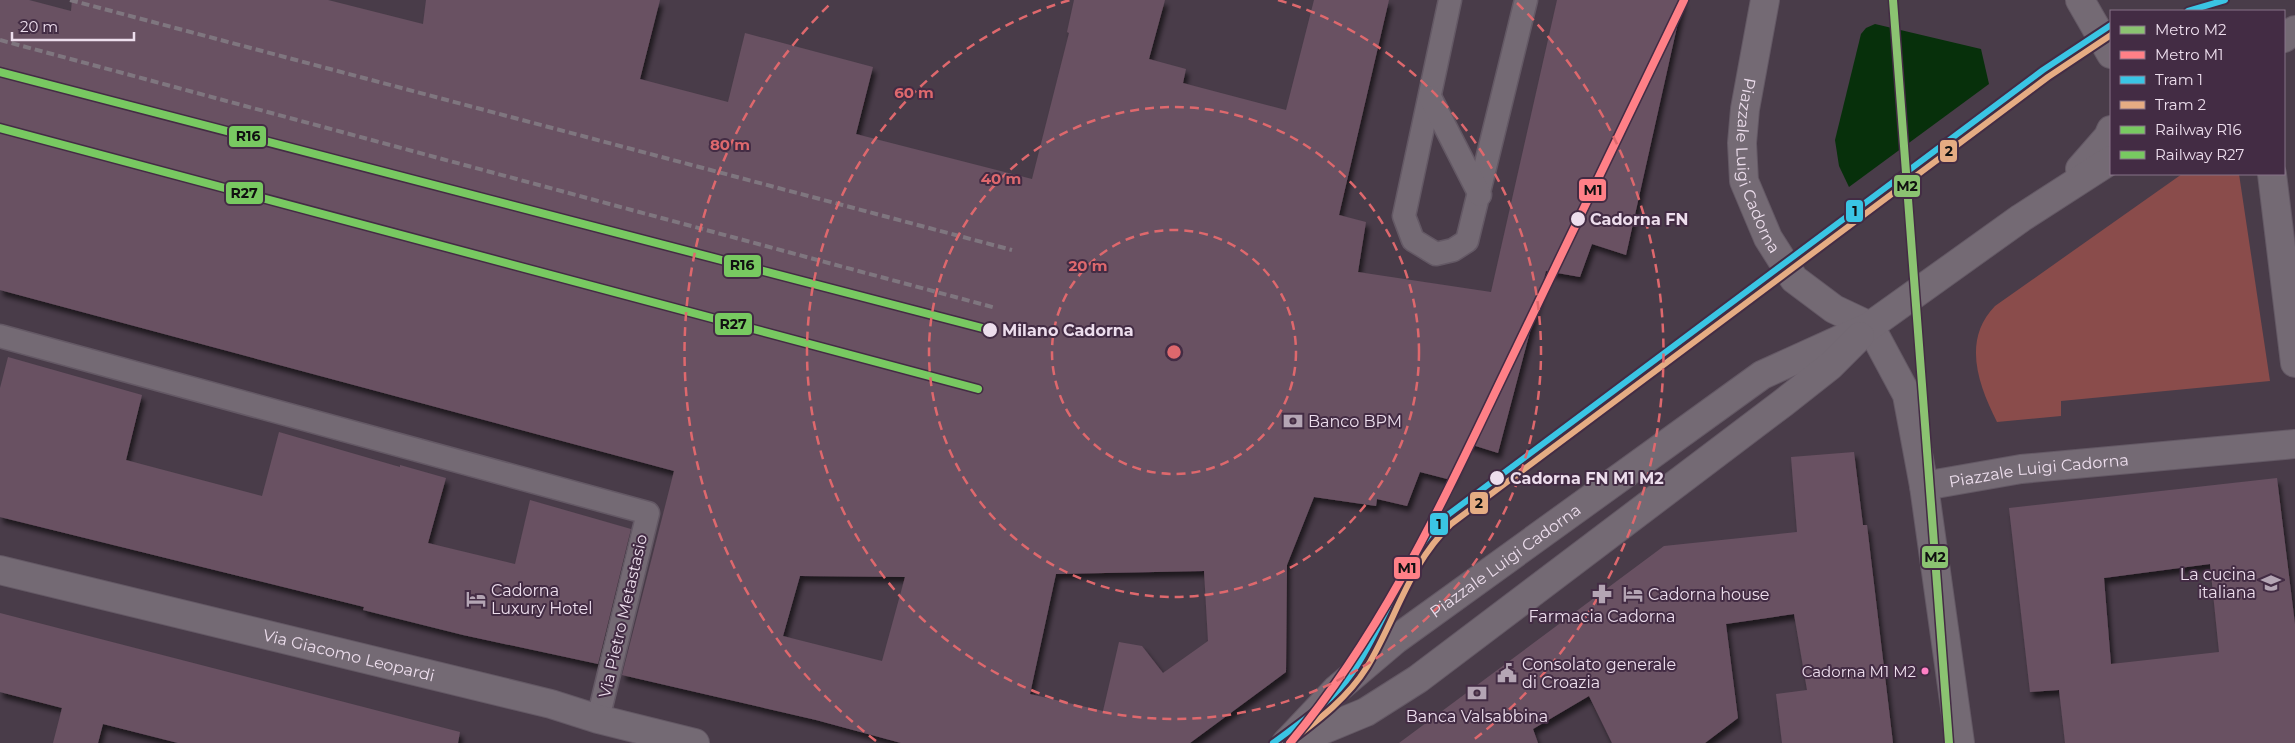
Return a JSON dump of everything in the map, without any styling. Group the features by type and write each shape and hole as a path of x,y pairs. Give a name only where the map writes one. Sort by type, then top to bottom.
{"street":[{"path":"2080,0 2110,52"},
{"name":"Piazzale Luigi Cadorna","path":"1768,5 1745,109 1742,143 1744,181 1768,238 1794,279 1834,309 1870,326"},
{"name":"Piazzale Luigi Cadorna","path":"1290,743 1366,712 1418,679 1783,403 1830,366 1870,326 2021,218 2078,173 2108,138 2110,133"},
{"name":"Piazzale Luigi Cadorna","path":"2021,218 2110,161"},
{"path":"2272,175 2295,363"},
{"path":"1870,326 1907,395 1916,431 1960,743"},
{"name":"Piazzale Luigi Cadorna","path":"1286,743 1336,690 1395,640 1746,386 1762,375 1870,326"},
{"name":"Piazzale Luigi Cadorna","path":"1924,486 2021,469 2295,444"},
{"name":"Via Giacomo Leopardi","path":"0,570 551,704 598,719 628,735 695,743"}],"lane":[{"path":"1450,0 1404,216 1413,240 1436,254 1453,250 1467,240 1480,195 1526,0"},
{"path":"1430,97 1480,195"},
{"name":"Via Pietro Metastasio","path":"0,336 648,513 598,719"}],"shaded area":[{"path":"1875,24 1981,49 1989,84 1849,187 1839,166 1835,140 1861,34 1866,28"},
{"path":"2181,175 2239,175 2270,381 2061,401 2061,416 1997,422 1984,393 1976,362 1979,333 1985,319 1995,306"}],"building":[{"path":"0,0 29,0 71,11 72,0 328,0 423,24 426,0 660,0 640,79 728,102 745,33 873,67 856,134 1032,179 1069,33 1067,32 1074,0 1165,0 1149,59 1186,69 1183,83 1286,110 1314,0 1389,0 1339,215 1366,222 1358,272 1491,292 1557,0 1683,0 1626,255 1592,244 1580,277 1546,271 1498,453 1466,443 1451,480 1420,472 1407,506 1377,499 1376,506 1314,497 1287,565 1286,672 1190,743 901,743 816,720 622,675 674,471 0,290","holes":["1204,571 1208,641 1163,673 1142,646 1119,642 1103,711 1030,694 1056,574","800,576 905,577 882,661 783,636"]},
{"path":"8,357 142,395 126,460 262,496 279,432 400,467 400,465 446,478 428,543 515,564 530,500 631,529 598,664 463,635 363,610 364,607 0,517 0,388"},
{"path":"1854,452 1863,525 1867,525 1893,743 1782,743 1776,694 1807,690 1794,614 1726,624 1738,718 1705,743 1612,743 1589,696 1533,729 1538,743 1399,743 1664,546 1797,532 1791,457"},
{"path":"2277,478 2295,624 2295,743 2065,743 2059,690 2030,692 2009,508","holes":["2210,564 2219,652 2111,664 2104,578"]},
{"path":"0,613 460,732 458,743 178,743 103,724 98,743 53,743 62,708 0,692"}],"railway":[{"path":"70,0 1012,250"},
{"path":"0,40 996,308"}],"metro line":[{"name":"M1","path":"1290,743 1354,657 1409,565 1434,518 1684,0"},
{"name":"M2","path":"1893,0 1949,743"}],"tram line":[{"name":"1","path":"2191,10 2225,0"},
{"name":"1","path":"1273,743 1326,702 1352,673 1416,553 1445,517 2043,70 2110,26"},
{"name":"2","path":"1288,743 1331,709 1359,679 1377,649 1404,592 1424,556 1451,524 2048,77 2110,36"}],"rail line":[{"name":"R16","path":"0,72 990,330"},
{"name":"R27","path":"0,128 978,389"}],"place":[{"name":"Cadorna FN","path":"1578,219"},
{"name":"Milano Cadorna","path":"990,330"},
{"name":"Banco BPM","path":"1293,421"},
{"name":"Cadorna FN M1 M2","path":"1497,478"},
{"name":"La cucina italiana","path":"2271,583"},
{"name":"Farmacia Cadorna","path":"1602,594"},
{"name":"Cadorna house","path":"1633,594"},
{"name":"Cadorna Luxury Hotel","path":"476,599"},
{"name":"Cadorna M1 M2","path":"1925,671"},
{"name":"Consolato generale di Croazia","path":"1507,673"},
{"name":"Banca Valsabbina","path":"1477,693"}]}
